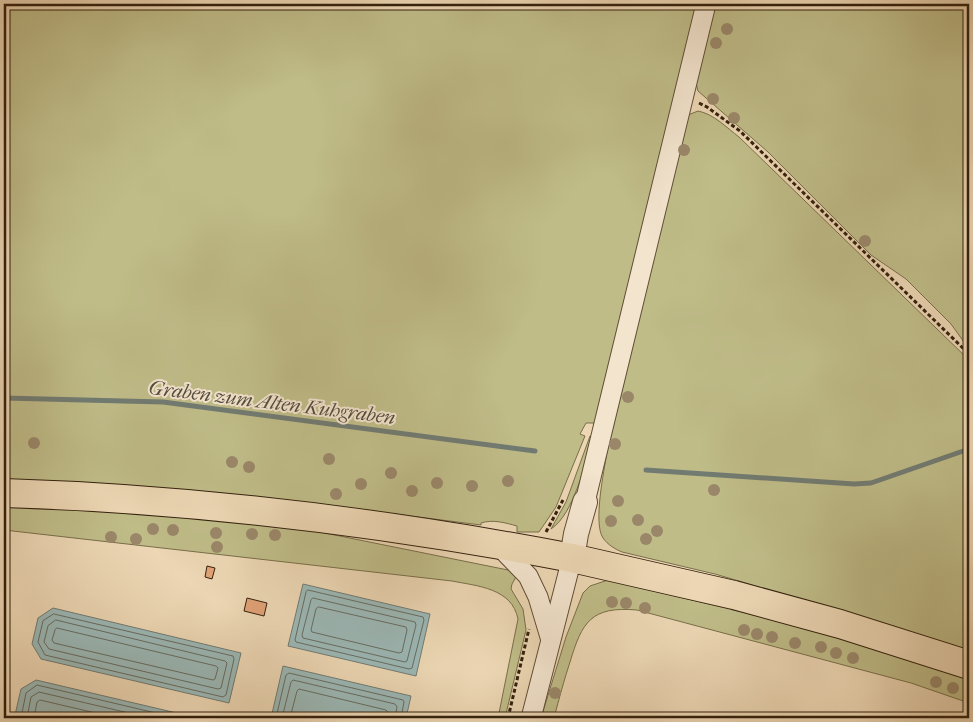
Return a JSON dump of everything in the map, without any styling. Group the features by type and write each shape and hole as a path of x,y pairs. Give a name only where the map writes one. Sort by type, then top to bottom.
{"main road":[{"path":"4,492 201,504 392,527 496,544 572,558 734,596 832,622 969,666"}],"street":[{"path":"531,718 572,558 576,534 706,4"},
{"path":"496,544 528,576 538,597 550,638"}],"path":[{"path":"683,98 707,107 740,131 969,354"}],"shaded area":[{"path":"4,4 698,4 598,423 586,423 580,434 585,436 556,507 539,532 517,532 517,526 499,522 490,521 481,523 481,525 331,506 4,482"},
{"path":"714,4 969,4 969,349 951,324 906,279 871,255 768,152 698,91 696,83"},
{"path":"698,111 715,118 739,137 969,360 969,655 783,594 715,574 622,552 607,543 603,538 600,531 599,509 607,452 688,115"},
{"path":"590,436 593,437 578,487 566,512 551,529 566,502"},
{"path":"4,502 72,505 305,529 508,570 516,577 511,589 523,609 526,630 505,718 498,718 518,619 509,601 492,590 452,581 4,530"},
{"path":"608,580 763,617 924,660 969,676 969,703 911,683 637,610 621,609 599,614 584,627 574,648 554,718 541,718 566,637 583,593 590,586"}],"water":[{"path":"303,584 430,614 416,676 288,646"},
{"path":"53,608 241,653 229,703 41,659 32,644 38,618"},
{"path":"283,666 411,696 406,718 271,718"},
{"path":"36,680 198,718 17,718 15,715 21,689"}],"building":[{"path":"207,566 215,568 212,579 205,577"},
{"path":"247,598 267,603 264,616 244,611"}],"waterway":[{"name":"Graben zum Alten Kuhgraben","path":"4,398 163,402 535,451"},
{"name":"Graben zum Alten Kuhgraben","path":"646,470 854,484 871,483 969,449"}]}
